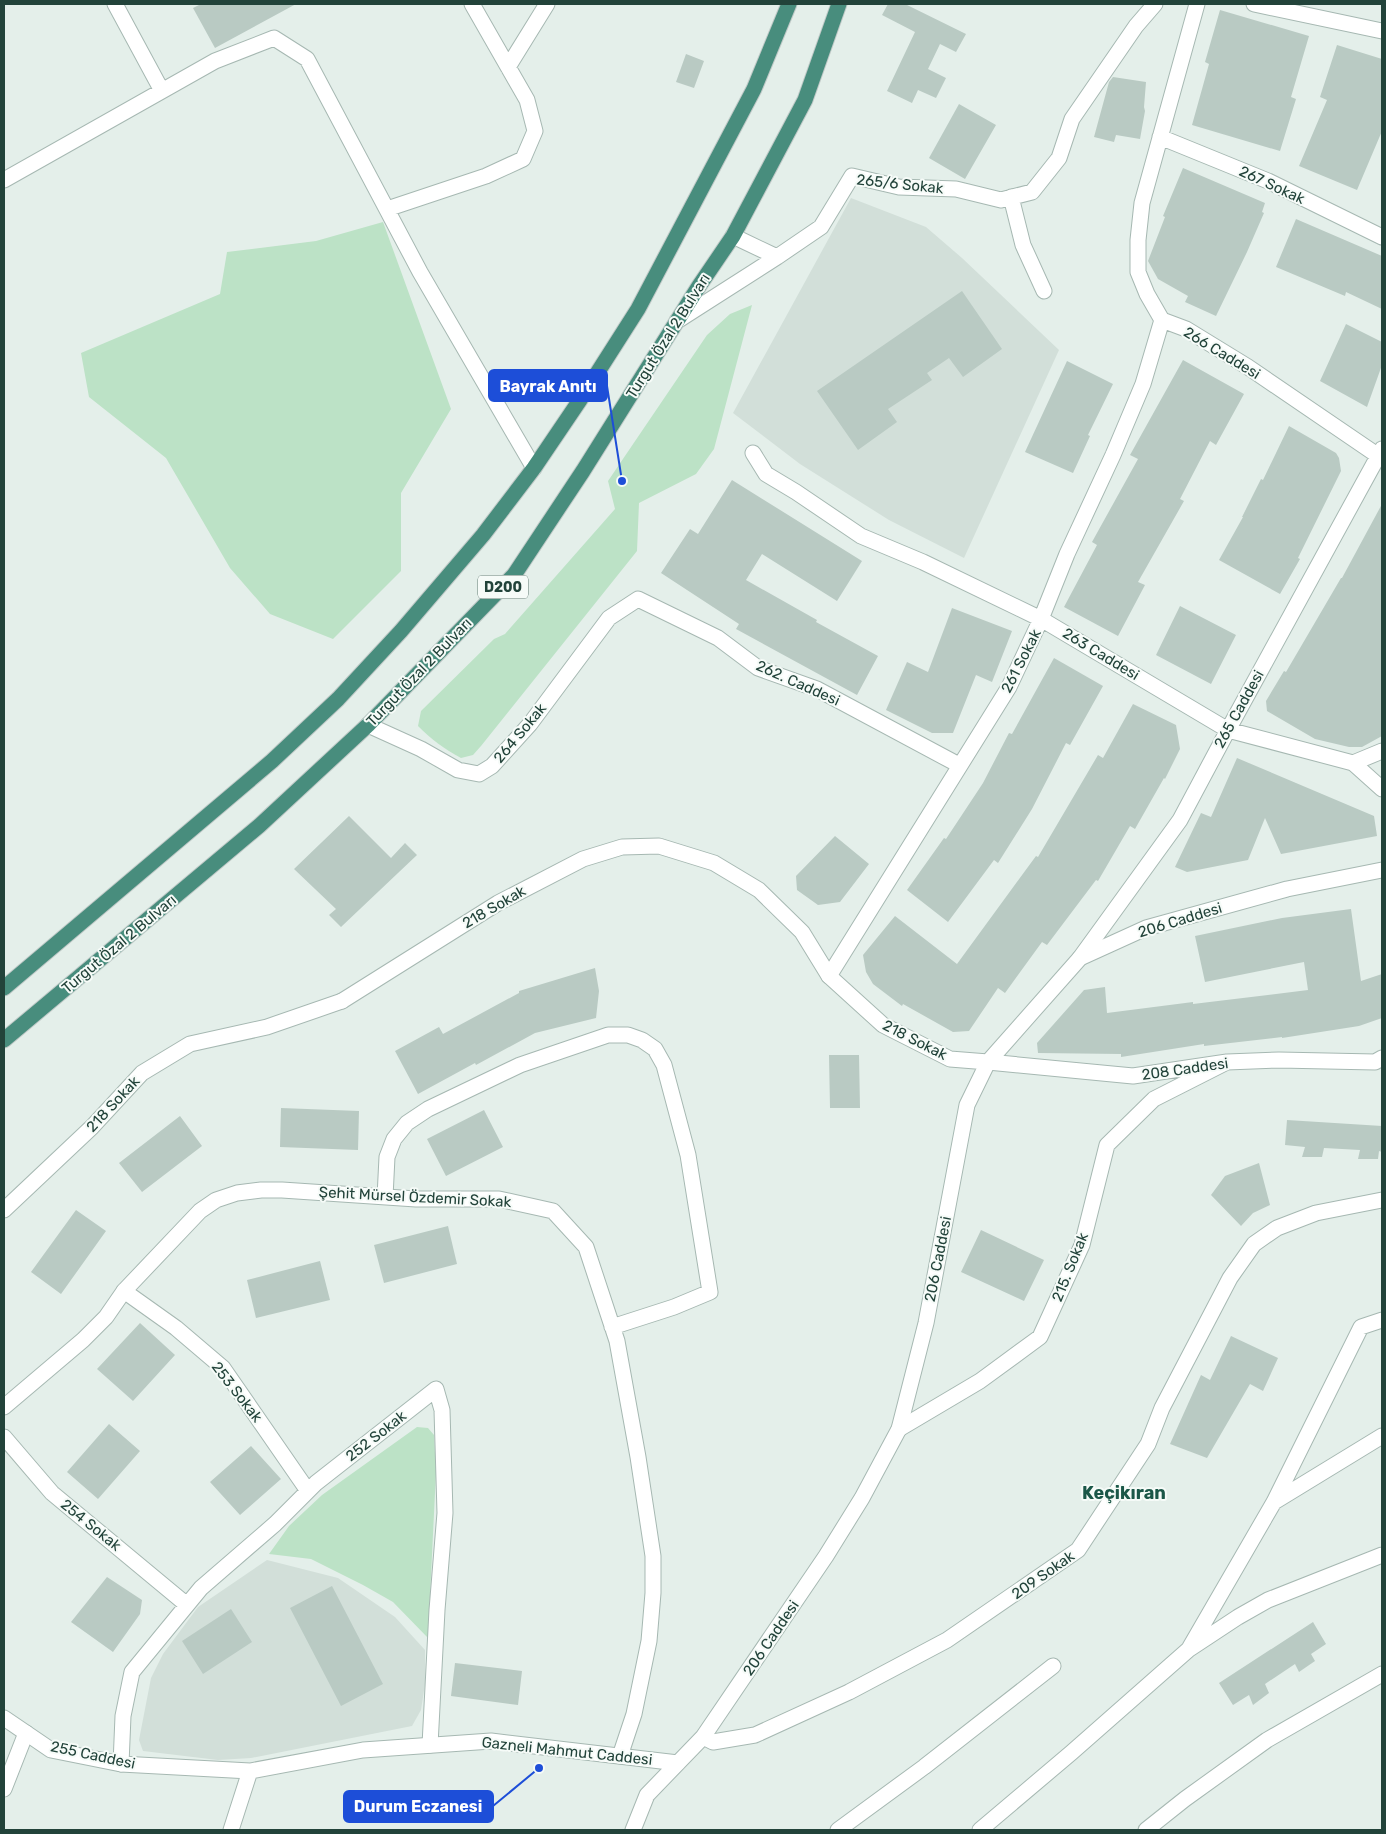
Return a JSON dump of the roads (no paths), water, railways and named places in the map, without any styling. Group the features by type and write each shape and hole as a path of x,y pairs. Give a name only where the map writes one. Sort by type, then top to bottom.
{"highway":[{"name":"D200","path":"4,988 272,761 338,699 401,631 483,535 534,468 638,309 754,89 789,4"},
{"name":"Turgut Özal 2 Bulvarı","path":"4,1040 259,826 368,725 514,575 733,236 805,100 839,4"}],"street":[{"path":"115,4 162,91"},
{"path":"387,209 486,176 523,159 535,131 527,100 472,4"},
{"path":"508,67 547,4"},
{"name":"265/6 Sokak","path":"677,321 821,227 852,176 899,187 956,189 1001,200 1032,192 1059,158 1072,118 1136,26 1155,4"},
{"path":"1162,320 1146,294 1138,272 1138,240 1142,203 1197,4"},
{"path":"1254,4 1382,31"},
{"path":"4,180 215,61 274,38 307,59 420,272 534,468"},
{"name":"267 Sokak","path":"1160,137 1268,181 1382,237"},
{"path":"1011,197 1024,245 1044,291"},
{"path":"733,236 777,257"},
{"name":"266 Caddesi","path":"1162,320 1186,329 1381,453"},
{"name":"261 Sokak","path":"828,976 1009,687 1113,455 1142,384 1162,320"},
{"name":"263 Caddesi","path":"753,453 766,474 862,536 923,562 1041,619 1228,730 1353,763 1382,789"},
{"name":"265 Caddesi","path":"1080,958 1180,820 1381,453"},
{"name":"264 Sokak","path":"368,725 421,749 458,770 479,774 492,766 530,724 609,618 638,599"},
{"name":"262. Caddesi","path":"638,599 718,638 758,668 817,689 959,765"},
{"path":"1353,763 1382,751"},
{"name":"218 Sokak","path":"4,1210 92,1128 142,1073 190,1044 267,1027 342,1001 498,902 583,859 622,847 659,846 714,863 759,890 802,932 828,976 883,1025 950,1059 988,1062"},
{"name":"206 Caddesi","path":"633,1830 647,1795 703,1737 826,1556 862,1498 899,1429 926,1323 967,1105 988,1062 1080,958 1146,928 1287,888 1382,870"},
{"path":"385,1196 387,1157 394,1139 407,1123 428,1109 520,1065 608,1035 628,1035 642,1040 655,1050 664,1064 688,1155 710,1292 674,1307 612,1327"},
{"name":"208 Caddesi","path":"988,1062 1133,1076 1227,1062 1278,1060 1375,1062 1382,1058"},
{"name":"215. Sokak","path":"899,1429 980,1381 1040,1337 1082,1245 1107,1145 1154,1099 1227,1062"},
{"name":"Şehit Mürsel Özdemir Sokak","path":"4,1407 83,1340 106,1317 124,1291 200,1211 216,1200 237,1193 261,1190 416,1199 500,1199 553,1211 586,1247 617,1341 638,1457 653,1556 653,1593 649,1641 634,1714 620,1756"},
{"name":"209 Sokak","path":"703,1737 713,1742 755,1735 849,1692 947,1640 1078,1550 1148,1444 1162,1408 1230,1278 1254,1244 1277,1228 1316,1213 1382,1200"},
{"name":"253 Sokak","path":"124,1291 176,1328 223,1368 308,1491"},
{"path":"1188,1650 1274,1502 1361,1327 1382,1320"},
{"name":"252 Sokak","path":"121,1764 123,1716 132,1672 201,1588 275,1524 308,1491 436,1389 442,1410 445,1513 437,1610 430,1745"},
{"path":"1274,1502 1382,1436"},
{"name":"254 Sokak","path":"4,1437 52,1493 187,1605"},
{"path":"980,1830 1188,1650 1268,1600 1382,1555"},
{"path":"838,1830 924,1767 1053,1666"},
{"path":"1146,1830 1267,1740 1382,1674"},
{"name":"255 Caddesi","path":"4,1718 51,1750 121,1764 250,1771"},
{"path":"4,1789 26,1733"},
{"name":"Gazneli Mahmut Caddesi","path":"250,1771 363,1750 492,1741 678,1763"},
{"path":"231,1830 250,1771"}],"place":[{"name":"Bayrak Anıtı","path":"622,481"},
{"name":"Durum Eczanesi","path":"539,1768"}],"district":[{"name":"Keçikıran","path":"1124,1493"}]}
